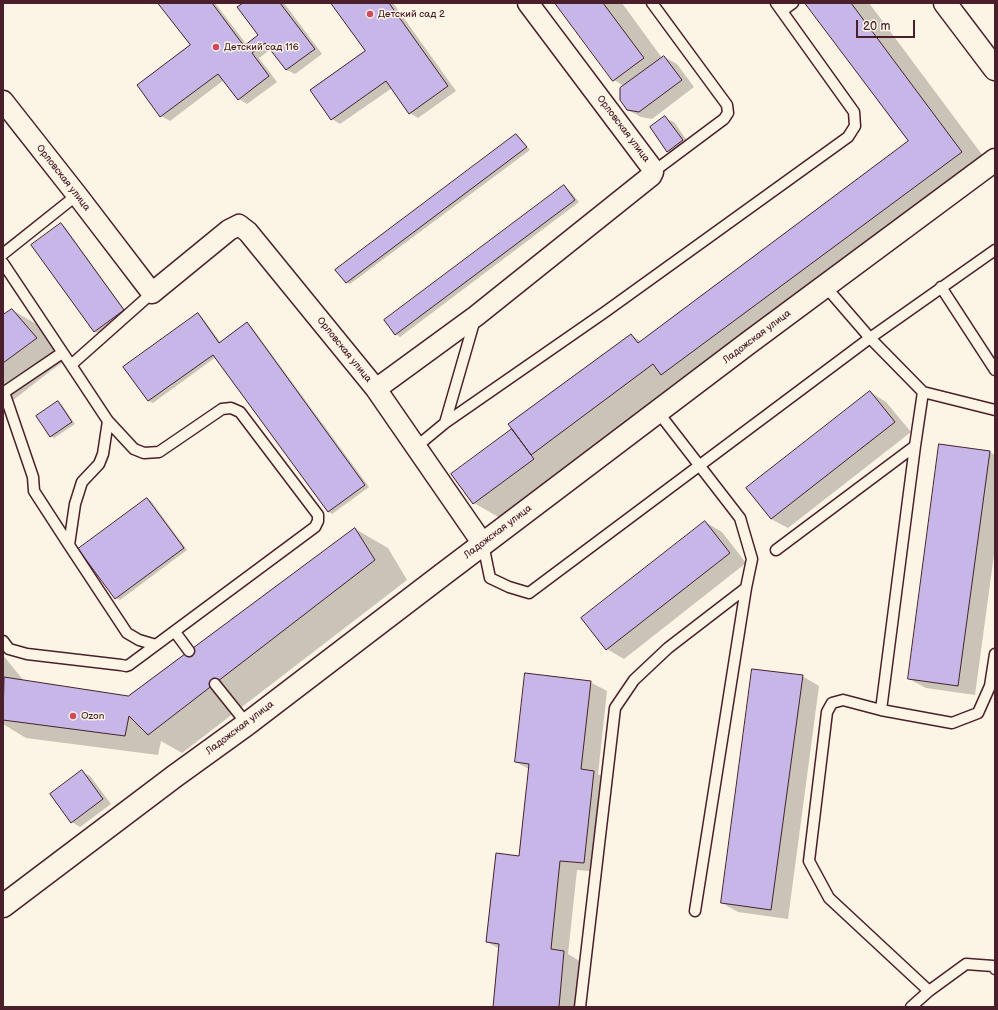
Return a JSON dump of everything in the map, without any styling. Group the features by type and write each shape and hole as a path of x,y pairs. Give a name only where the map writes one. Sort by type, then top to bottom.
{"main road":[{"path":"945,3 995,69"},
{"name":"Ладожская улица","path":"3,906 247,724 825,286 995,160"}],"street":[{"name":"Орловская улица","path":"3,101 152,293 229,230 239,226 248,232 376,390 476,316 651,176 653,172 652,168 528,3"},
{"path":"376,390 483,544"}],"lane":[{"path":"652,3 727,105 728,113 724,120 653,172"},
{"path":"416,447 444,423 605,312 848,137 855,126 854,112 779,7 793,3"},
{"path":"3,254 77,195"},
{"path":"483,544 490,578 509,587 529,593 870,338 995,250"},
{"path":"3,263 108,421 134,449 144,453 159,452 222,408 231,408 240,412 318,515 318,521 315,527 129,665 126,666 27,654 9,649 3,641"},
{"path":"825,286 870,338 923,392 995,410"},
{"path":"941,287 995,370"},
{"path":"71,365 152,293"},
{"path":"444,423 476,316"},
{"path":"62,353 3,392 33,477 34,491 127,633 140,640 156,645"},
{"path":"882,710 923,392"},
{"path":"658,412 740,518 752,559 746,588 695,911"},
{"path":"69,544 75,504 82,482 99,464 103,454 108,421"},
{"path":"776,550 915,446"},
{"path":"580,1007 615,708 634,680 668,648 746,588"},
{"path":"175,632 189,651"},
{"path":"929,991 829,898 809,861 827,712 832,703 843,700 882,710 952,723 978,713 990,686 995,654"},
{"path":"214,684 247,724"},
{"path":"911,1007 929,991 966,964 993,966 995,969"}],"building":[{"path":"158,3 212,3 244,46 258,35 237,7 243,3 280,3 315,49 286,70 265,43 252,53 269,76 238,100 218,74 160,117 137,85 190,45"},
{"path":"331,3 389,3 448,86 409,114 386,81 331,120 310,90 365,51"},
{"path":"555,3 603,3 644,58 613,81"},
{"path":"805,3 851,3 962,152 661,375 653,364 531,455 508,424 631,334 638,343 908,141"},
{"path":"664,56 682,80 639,112 627,110 620,100 620,88"},
{"path":"665,116 683,140 667,152 650,127"},
{"path":"516,134 527,147 346,283 335,270"},
{"path":"564,185 575,200 395,335 384,320"},
{"path":"61,223 124,310 94,332 31,245"},
{"path":"12,309 37,338 3,363 3,315"},
{"path":"198,313 219,343 247,322 365,485 328,512 213,355 148,401 123,367"},
{"path":"870,391 895,422 771,519 746,488"},
{"path":"58,401 72,422 50,437 36,416"},
{"path":"512,429 534,459 473,504 451,474"},
{"path":"939,444 990,451 958,686 908,679"},
{"path":"147,498 184,548 115,599 78,549"},
{"path":"705,521 730,553 606,650 581,618"},
{"path":"355,528 375,560 148,735 129,716 125,736 3,720 4,677 128,696"},
{"path":"752,669 803,675 771,910 721,903"},
{"path":"525,673 591,681 581,769 594,771 584,863 560,861 551,949 564,951 559,1007 493,1007 499,944 486,942 496,853 519,856 529,764 515,762"},
{"path":"82,770 103,799 71,823 50,794"}],"place":[{"name":"Детский сад 2","path":"370,14"},
{"name":"Детский сад 116","path":"216,47"},
{"name":"Ozon","path":"73,716"}]}
